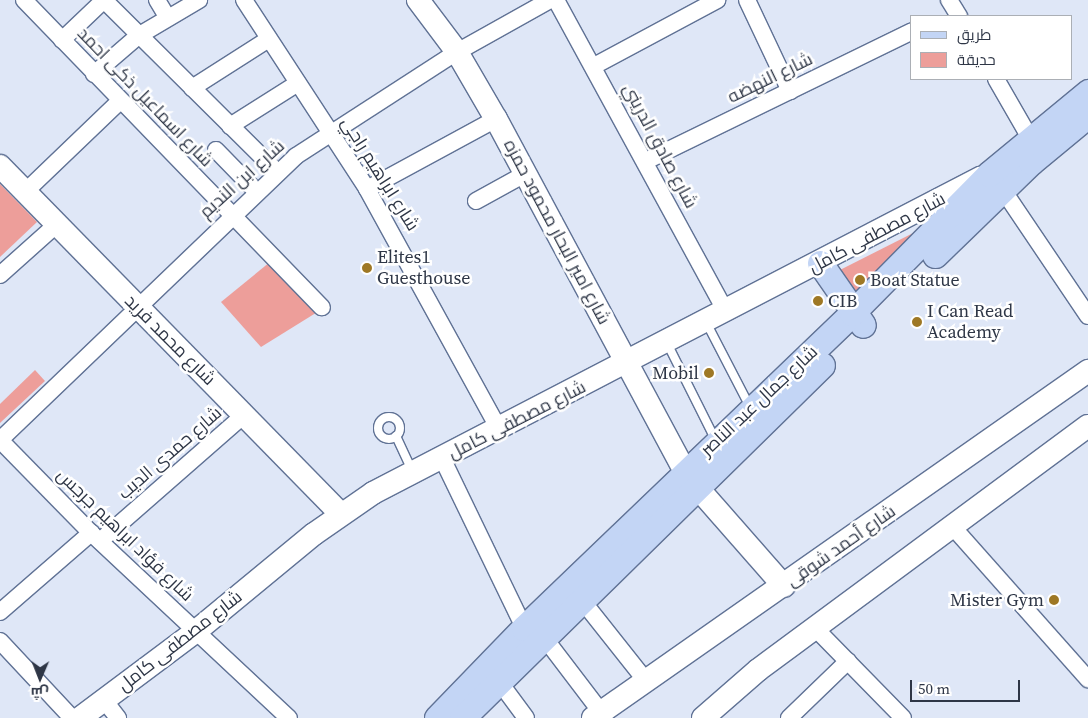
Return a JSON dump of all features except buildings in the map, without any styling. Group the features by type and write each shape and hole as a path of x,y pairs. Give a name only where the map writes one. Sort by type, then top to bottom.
{"main road":[{"name":"شارع جمال عبد الناصر","path":"437,718 533,632 690,478 857,319 996,182 1030,138 1088,92"},
{"name":"شارع جمال عبد الناصر","path":"996,182 1088,115"},
{"path":"820,263 857,319"},
{"name":"شارع جمال عبد الناصر","path":"462,718 498,680 533,632 580,599 690,478 716,441 751,408 857,319"}],"street":[{"name":"شارع اسماعيل ذكى احمد","path":"24,0 322,308"},
{"path":"62,40 103,0 277,172"},
{"path":"157,0 168,18"},
{"path":"94,74 138,36 199,0"},
{"name":"شارع ابراهيم راجي","path":"244,0 367,188 499,429"},
{"name":"شارع امير البحار محمود حمزه","path":"418,0 457,52 527,173 626,364 690,478 784,586"},
{"name":"شارع ابن النديم","path":"0,440 230,215 277,172 330,132 457,52 550,0"},
{"name":"شارع صادق الدريني","path":"556,0 646,161 726,312"},
{"path":"594,66 717,0"},
{"path":"747,0 790,91"},
{"name":"شارع النهضه","path":"646,161 910,32"},
{"path":"192,88 269,39"},
{"path":"997,80 1030,138"},
{"path":"230,126 298,82"},
{"path":"25,192 120,101"},
{"path":"367,188 496,119"},
{"path":"216,150 256,191"},
{"name":"شارع محمد فريد","path":"0,166 340,513"},
{"path":"476,201 527,173"},
{"path":"996,182 1088,316"},
{"name":"شارع مصطفى كامل","path":"80,718 195,632 340,513 413,472 820,263 996,182"},
{"path":"0,275 56,225"},
{"name":"شارع أحمد شوقى","path":"597,715 1088,372"},
{"name":"شارع حمدى الديب","path":"0,612 96,537 244,415"},
{"path":"703,718 734,688 814,627 1088,426"},
{"name":"شارع فؤاد ابراهيم جرجس","path":"0,440 96,537 195,632 289,718"},
{"path":"442,458 533,632 597,715"},
{"path":"952,526 1088,679"},
{"path":"580,599 646,681"},
{"path":"814,627 903,718"},
{"path":"0,641 72,718"},
{"path":"790,718 848,661"},
{"path":"498,680 526,718"},
{"path":"104,700 118,718"}],"lane":[{"path":"706,322 751,408"},
{"path":"667,343 716,441"},
{"path":"396,436 413,472"}],"green space":[{"path":"0,184 37,222 0,257"},
{"path":"927,226 857,303 832,274"},
{"path":"270,262 319,311 261,347 221,302"},
{"path":"35,370 45,381 0,423 0,404"}],"place":[{"name":"Elites1 Guesthouse","path":"367,268"},
{"name":"Boat Statue","path":"860,280"},
{"name":"CIB","path":"818,301"},
{"name":"I Can Read Academy","path":"917,322"},
{"name":"Mobil","path":"709,373"},
{"name":"Mister Gym","path":"1054,600"}]}
